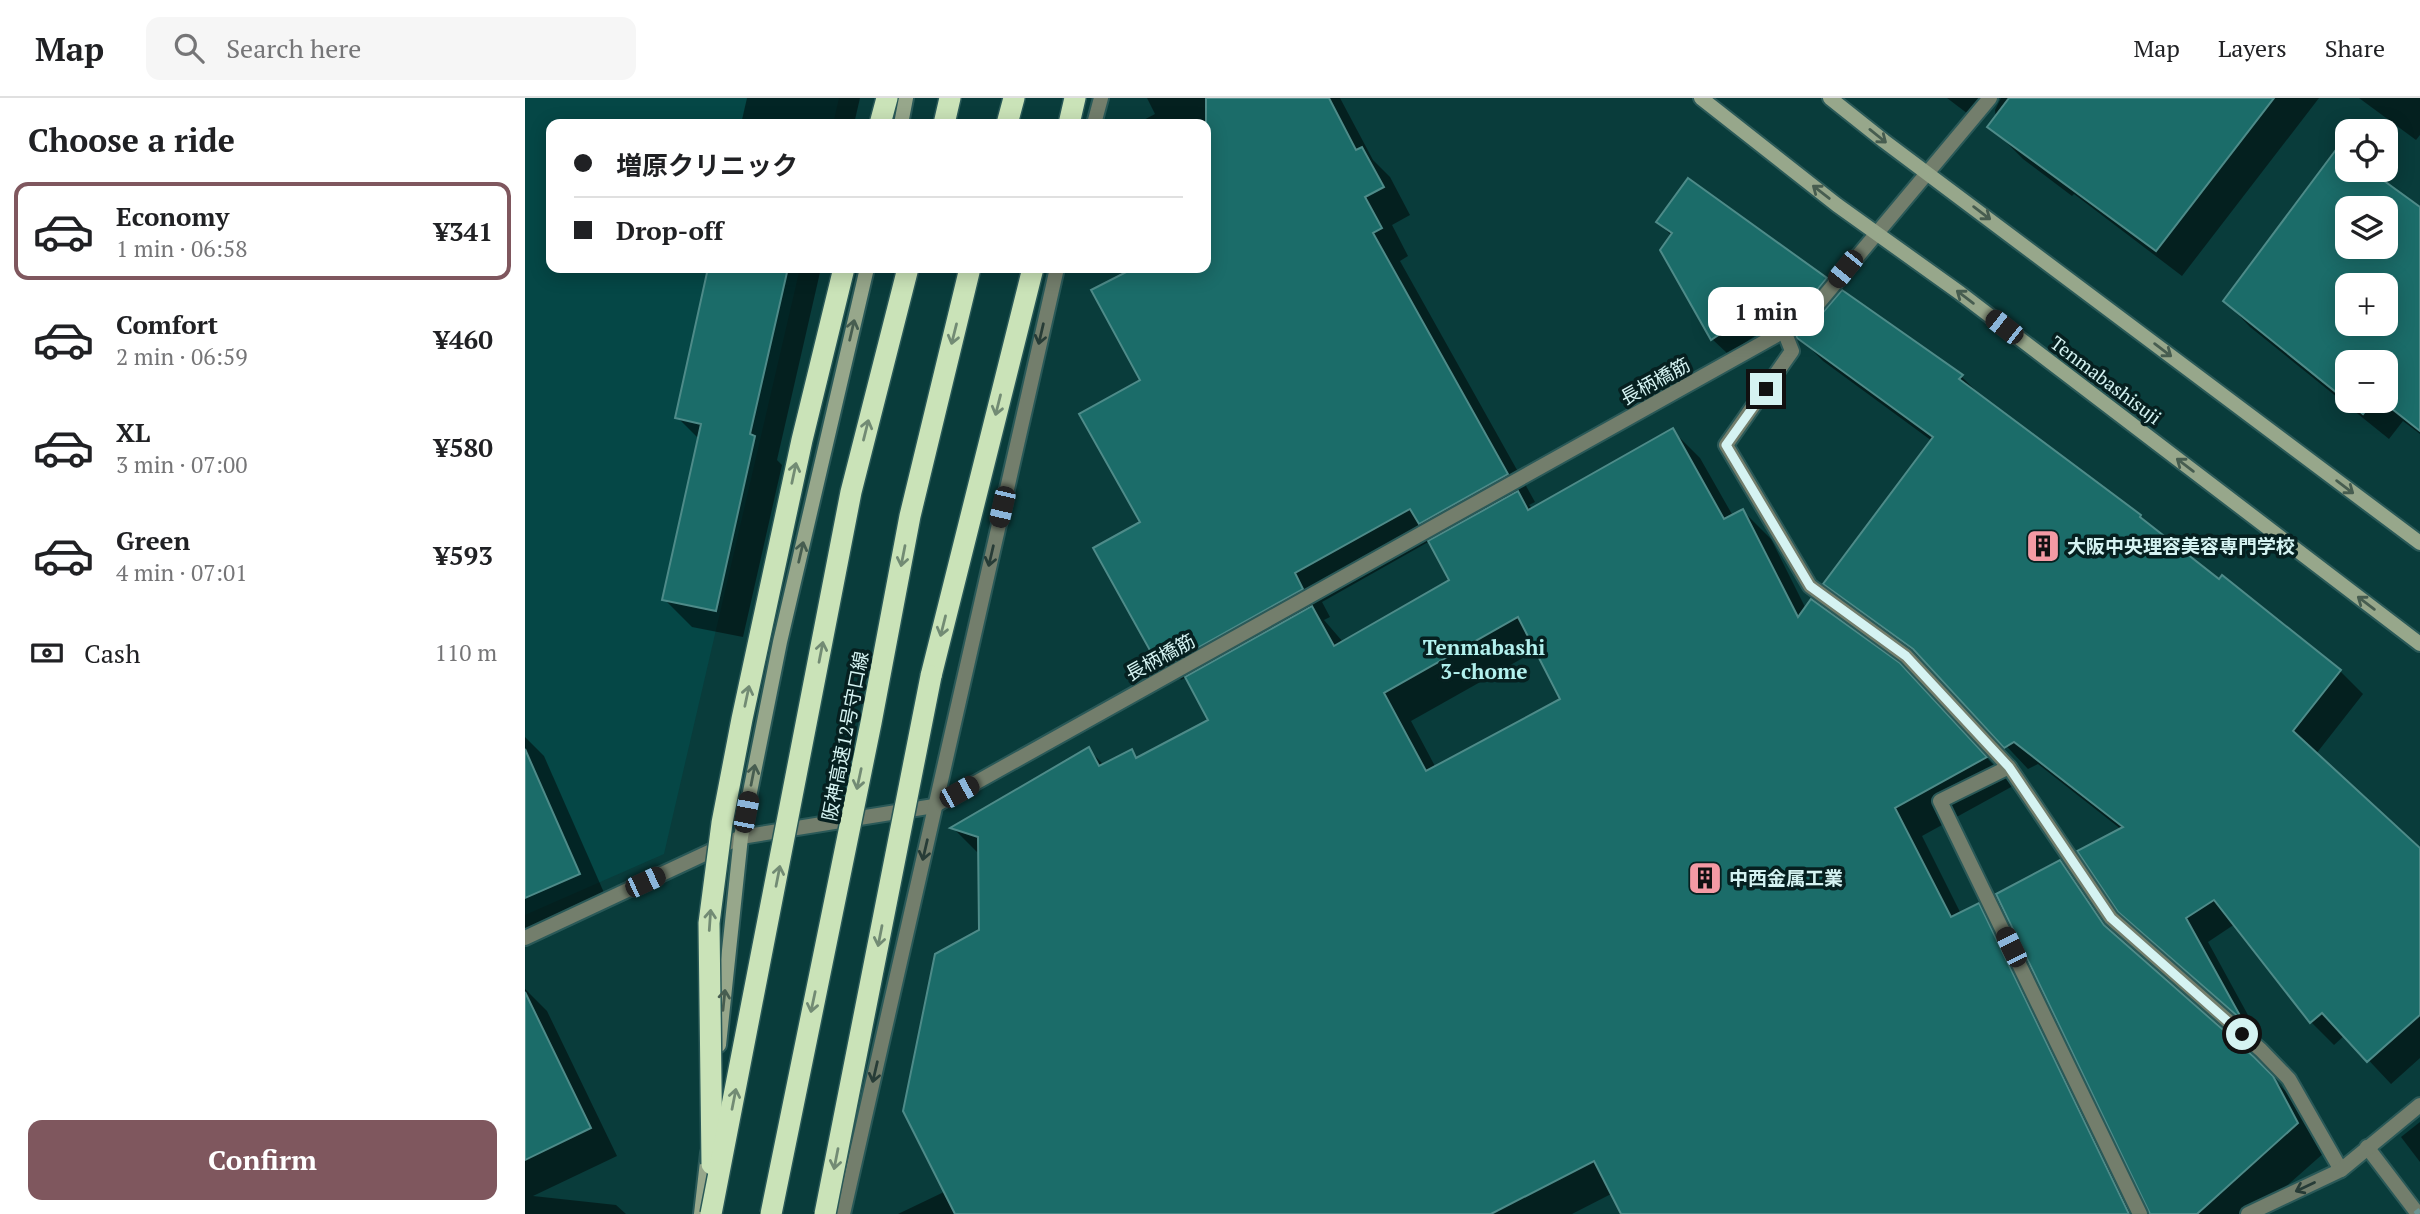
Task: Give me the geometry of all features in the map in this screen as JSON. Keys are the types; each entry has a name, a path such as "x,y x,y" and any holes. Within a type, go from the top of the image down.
{"highway":[{"path":"881,119 887,98"},
{"path":"945,119 950,98"},
{"path":"1008,119 1014,98"},
{"path":"1070,119 1075,98"},
{"path":"708,1212 709,923 722,823 741,719 801,440 843,273"},
{"name":"阪神高速12号守口線","path":"708,1212 851,492 907,273"},
{"name":"阪神高速12号守口線","path":"771,1214 871,723 910,516 969,273"},
{"path":"825,1214 931,676 1032,273"}],"street":[{"path":"902,119 907,98"},
{"path":"1095,119 1101,98"},
{"name":"Tenmabashisuji","path":"1701,98 1876,233 1961,293 2420,645"},
{"path":"1830,98 2420,543"},
{"name":"長柄橋筋","path":"525,938 741,836 935,806 1784,331 1806,318 1990,98"},
{"path":"708,1212 741,836 780,642 866,273"},
{"path":"843,1214 1056,273"},
{"path":"1784,331 1792,351 1726,445 1810,586 1906,656 2009,767 2111,918 2261,1050 2289,1079 2341,1170"},
{"path":"2009,767 1940,801 2140,1214"},
{"path":"2248,1214 2341,1170 2420,1105"},
{"path":"2367,1147 2418,1214"}],"shaded area":[{"path":"525,98 839,98 834,119 546,119 546,273 799,273 664,854 525,915"}],"building":[{"path":"1206,98 1329,98 1356,150 1362,147 1384,187 1365,197 1382,228 1373,233 1508,474 1419,524 1410,509 1295,573 1303,589 1176,660 1168,645 1152,654 1093,548 1140,522 1079,414 1140,380 1091,290 1124,273 1211,273 1211,119 1206,119"},
{"path":"2009,98 2274,98 2156,251 1987,127"},
{"path":"2335,151 2335,182 2386,182 2420,207 2420,431 2397,413 2398,350 2335,350 2335,391 2223,301"},
{"path":"1688,178 1827,278 1800,311 1777,324 1757,309 1711,340 1660,250 1672,233 1656,222"},
{"path":"707,273 787,273 750,434 755,436 716,611 662,600 701,424 675,418"},
{"path":"1842,290 1963,375 1959,379 2141,515 2140,517 2219,579 2222,575 2341,670 2293,731 2420,848 2420,1015 2367,1062 2322,1013 2310,1023 2214,900 2186,918 2243,1021 2118,912 2077,851 2123,827 2014,742 2004,748 1913,649 1823,584 1933,437 1797,338 1796,335 1813,324"},
{"path":"1673,428 1724,519 1743,509 1798,617 1811,599 1900,663 1987,757 1895,808 1951,917 1979,903 2129,1214 1621,1214 1594,1161 1491,1214 955,1214 903,1111 935,954 979,930 978,837 950,828 1089,747 1099,766 1132,749 1136,758 1208,720 1185,677 1312,606 1334,646 1449,580 1428,541 1518,491 1528,510","holes":["1518,617 1560,699 1426,771 1384,693"]},
{"path":"525,749 580,874 525,898"},
{"path":"2060,860 2104,925 2273,1076 2298,1123 2197,1214 2150,1214 1996,894"},
{"path":"525,992 591,1128 525,1160"}],"railway":[{"path":"2415,1214 2420,1210"}],"place":[{"name":"大阪中央理容美容専門学校","path":"2043,546"},
{"name":"中西金属工業","path":"1705,878"}],"district":[{"name":"Tenmabashi 3-chome","path":"1484,660"}],"route":[{"path":"1766,389 1726,445 1810,586 1906,656 2009,767 2111,918 2242,1034"}]}
